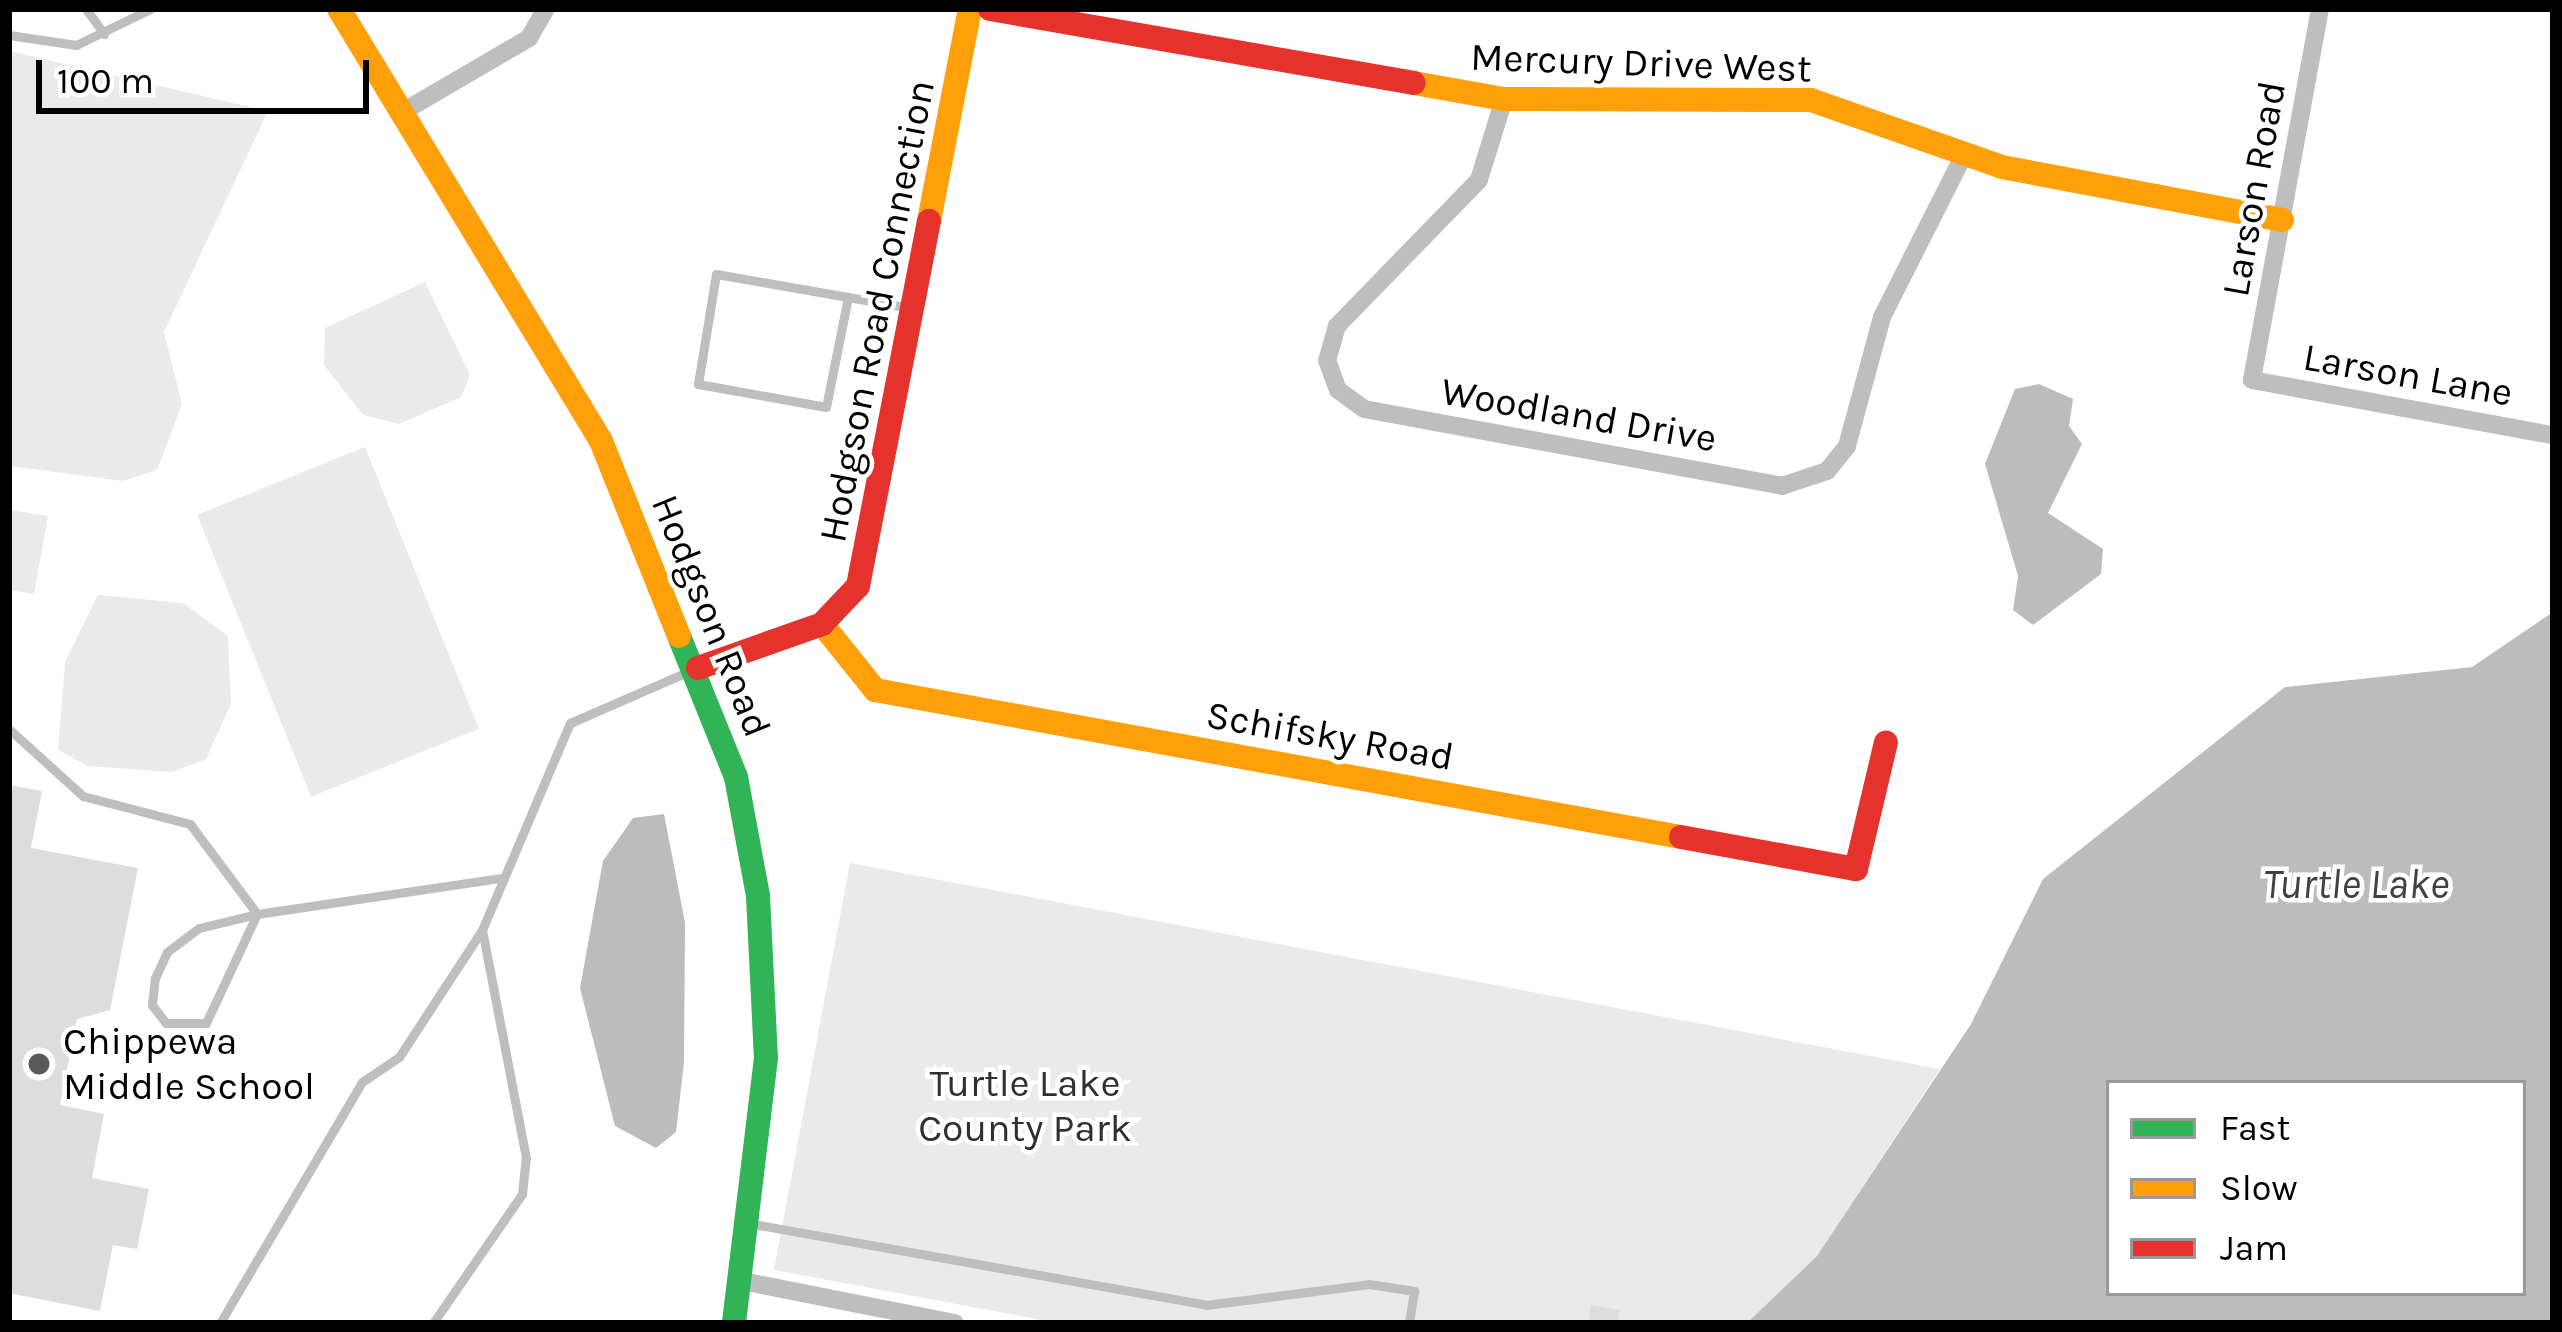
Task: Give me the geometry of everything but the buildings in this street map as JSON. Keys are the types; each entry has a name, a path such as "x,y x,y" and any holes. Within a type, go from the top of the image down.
{"street":[{"name":"Hodgson Road","path":"339,9 601,441 698,668 736,777 758,896 766,1058 753,1224 734,1323"},
{"path":"399,114 530,38 546,9"},
{"name":"Hodgson Road Connection","path":"822,624 858,586 876,534 970,9"},
{"name":"Mercury Drive West","path":"990,9 1504,99 1779,96 1964,155 2282,220"},
{"name":"Larson Road","path":"2252,380 2320,9"},
{"name":"Woodland Drive","path":"1504,99 1479,180 1331,337 1330,376 1364,409 1782,486 1827,471 1847,446 1882,317 1964,155"},
{"name":"Larson Lane","path":"2252,380 2553,435"},
{"path":"698,668 822,624"},
{"name":"Schifsky Road","path":"822,624 875,689 1856,868 1886,742"},
{"path":"742,1281 955,1323"}],"lane":[{"path":"86,9 104,34"},
{"path":"9,34 76,45 150,9"},
{"path":"848,296 826,407 698,384 716,274 848,296 916,309"},
{"path":"220,1323 362,1082 399,1057 482,930 570,723 698,668"},
{"path":"9,729 83,796 190,824 257,914"},
{"path":"257,914 206,1023 166,1023 152,1005 167,952 199,928 257,914 502,878"},
{"path":"433,1323 522,1194 526,1158 482,930"},
{"path":"753,1224 1206,1305 1369,1284 1414,1291 1408,1323"}],"green space":[{"path":"9,51 268,111 164,332 182,404 157,470 123,481 9,466"},
{"path":"425,282 470,375 461,397 399,424 363,415 324,365 325,328"},
{"path":"365,447 479,729 311,797 197,515"},
{"path":"12,510 48,516 34,594 9,590"},
{"path":"98,595 183,603 228,636 231,704 206,759 172,772 88,766 58,750 65,662"},
{"name":"Turtle Lake County Park","path":"850,863 1940,1069 1817,1256 1747,1323 1058,1323 774,1270"}],"water":[{"path":"2039,384 2073,399 2069,426 2082,444 2048,513 2103,549 2101,574 2033,625 2013,610 2018,576 1985,464 2015,389"},
{"name":"Turtle Lake","path":"2553,612 2553,1323 1747,1323 1817,1256 1971,1024 2043,879 2285,687 2472,667"},
{"path":"664,814 685,923 684,1062 676,1132 656,1148 615,1126 580,988 603,861 633,818"}],"traffic: fast":[{"path":"679,636 736,777 758,896 766,1058 734,1323"}],"traffic: slow":[{"path":"339,9 601,441 679,636"},
{"path":"929,221 970,9"},
{"path":"1414,83 1504,99 1811,100 2002,167 2282,220"},
{"path":"822,624 875,690 1681,837"}],"traffic: jam":[{"path":"990,9 1414,83"},
{"path":"698,668 822,624 858,586 929,221"},
{"path":"1681,837 1856,869 1886,742"}],"place":[{"name":"Chippewa Middle School","path":"39,1064"}]}
